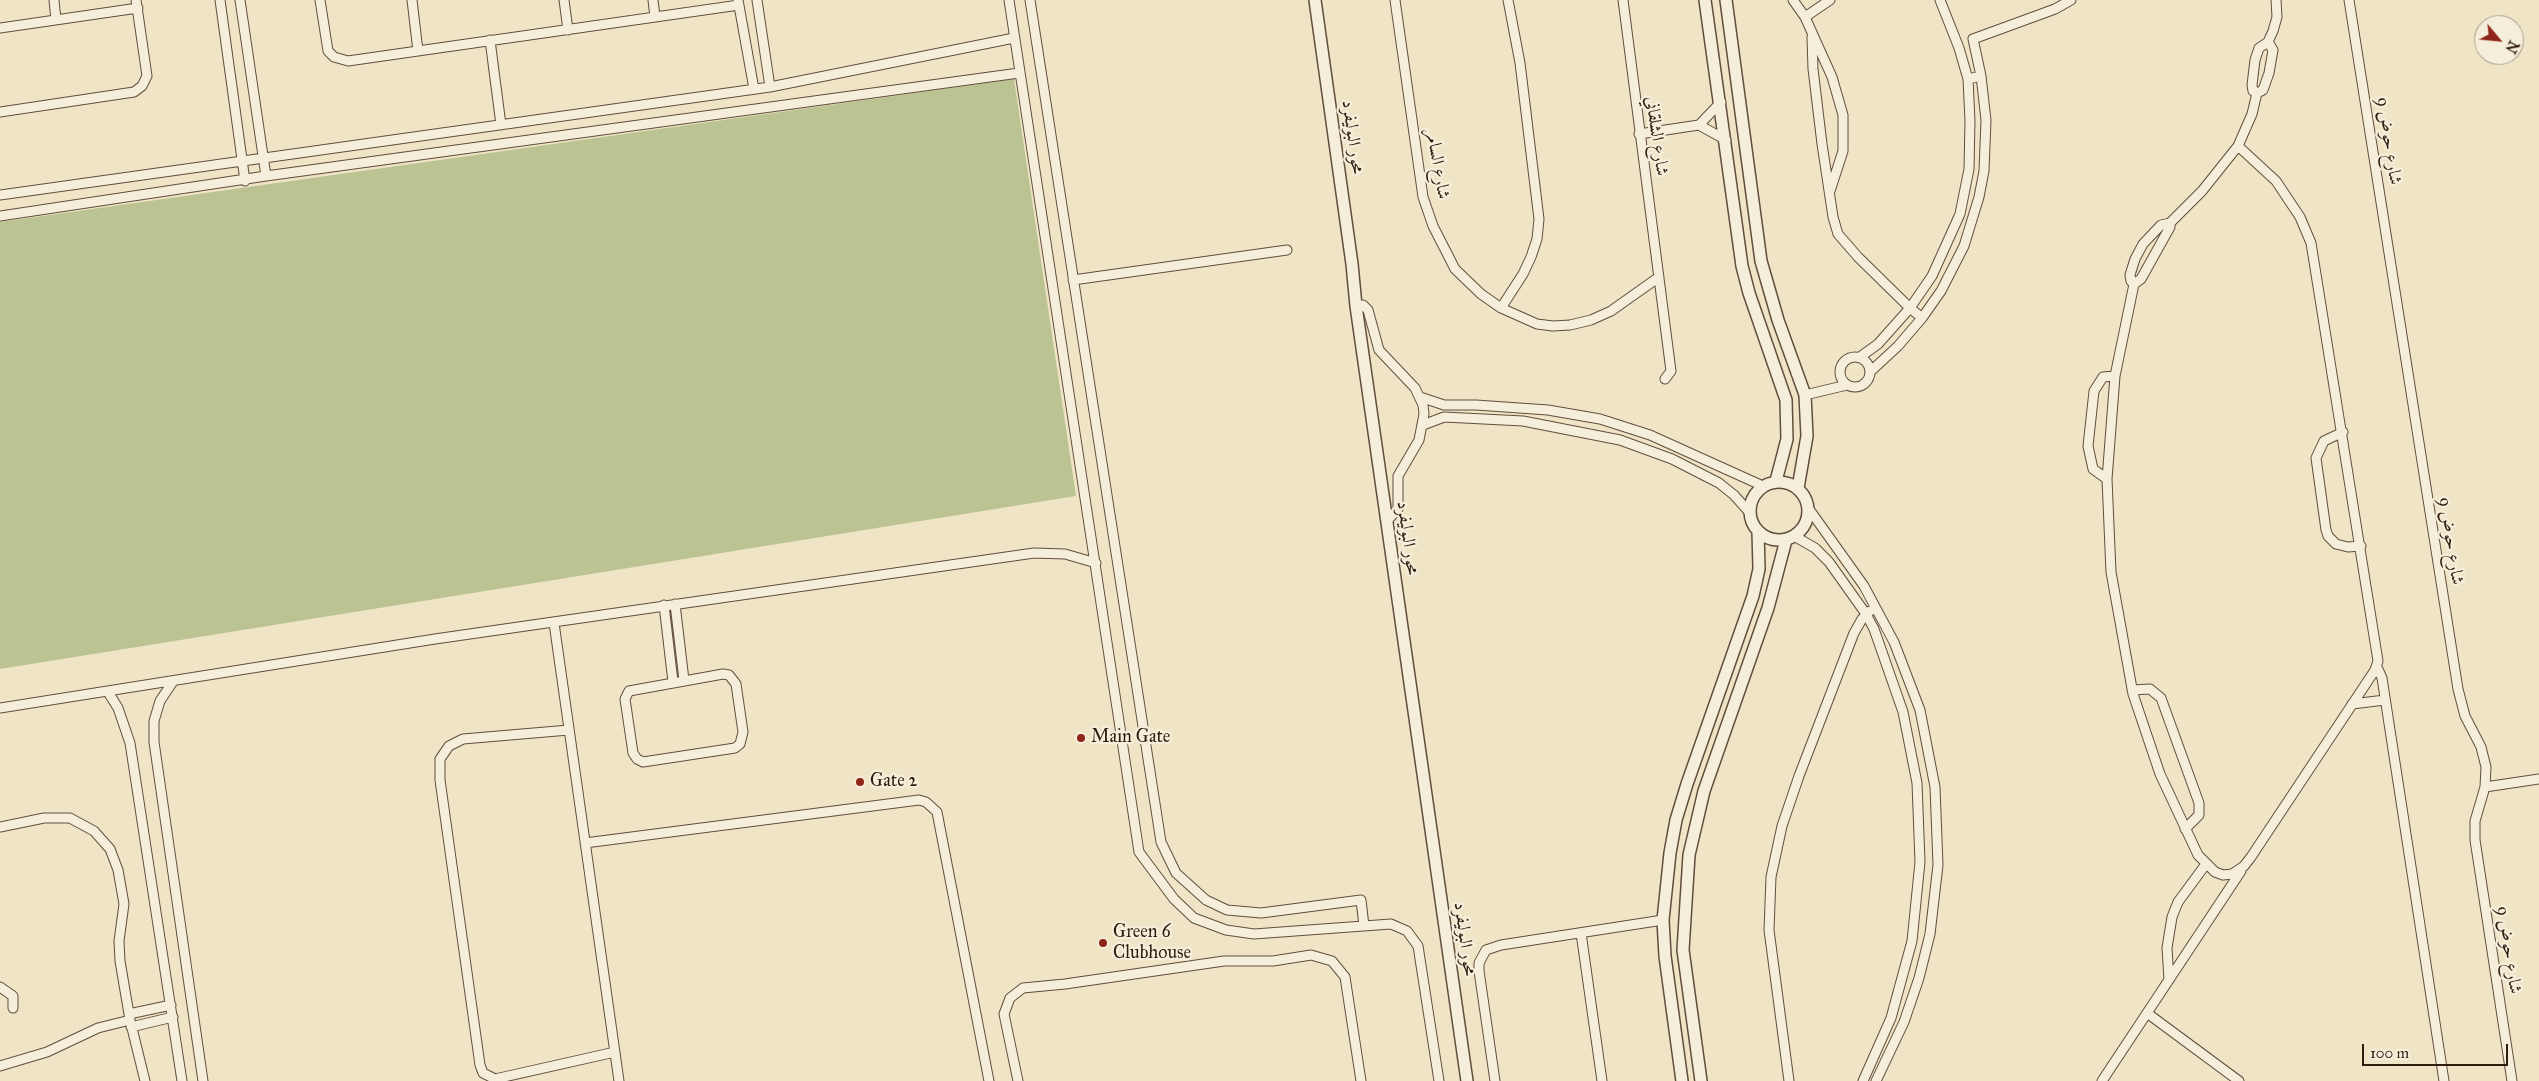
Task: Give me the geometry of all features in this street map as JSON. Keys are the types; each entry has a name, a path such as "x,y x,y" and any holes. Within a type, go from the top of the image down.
{"street":[{"path":"54,0 56,20"},
{"path":"220,0 245,180"},
{"path":"240,0 266,176"},
{"path":"320,0 325,43 334,57 348,61 568,30 739,3 754,89"},
{"path":"412,0 418,51"},
{"path":"564,0 568,30"},
{"path":"653,0 655,17"},
{"path":"757,0 770,87"},
{"path":"1008,0 1139,852 1174,899 1194,918 1226,930 1254,934 1364,926 1397,926 1416,940 1439,1081"},
{"path":"1030,0 1161,842 1176,873 1206,900 1227,910 1261,913 1362,900 1364,926"},
{"name":"محور البوليفرد","path":"1315,0 1351,256 1356,306 1467,1081"},
{"name":"شارع السامر","path":"1395,0 1423,197 1433,226 1455,268 1480,294 1501,308"},
{"path":"1508,0 1521,73 1539,219 1531,257 1524,274 1501,308 1537,324 1570,325 1591,320 1610,311 1659,277"},
{"name":"شارع الشلقاني","path":"1622,0 1671,370 1665,378"},
{"path":"1706,0 1742,266 1786,400 1787,439 1776,482"},
{"path":"1726,0 1761,261 1778,320 1804,394 1807,436 1798,488"},
{"path":"1793,0 1805,17 1832,77 1843,115 1843,151 1830,191"},
{"path":"1805,17 1830,0"},
{"path":"1860,357 1885,338 1910,308 1932,276 1960,214 1969,169 1970,120 1968,79 1959,48 1940,0"},
{"path":"1870,372 1898,346 1922,318 1941,291 1957,261 1972,222 1979,197 1986,146 1986,120 1981,76 1973,40 2071,0"},
{"path":"2244,866 2232,874 2223,875 2206,864 2194,848 2160,774 2132,690 2111,572 2107,479 2115,376 2134,284 2141,279 2170,227 2170,223 2202,191 2238,146 2252,114 2257,93 2252,85 2255,60 2261,45 2268,42 2276,25 2276,0"},
{"name":"شارع حوض 9","path":"2349,0 2458,689 2465,716 2484,757 2485,787 2475,821 2475,840 2512,1081"},
{"path":"0,28 56,20 137,4 147,76 142,86 134,92 0,112"},
{"path":"1812,36 1814,86 1833,217 1838,234 1858,257 1922,318"},
{"path":"0,195 770,87 1014,38"},
{"path":"490,40 502,125"},
{"path":"2257,93 2263,90 2272,61 2273,50 2268,42"},
{"path":"0,216 266,176 1019,73"},
{"path":"1968,79 1981,76"},
{"path":"1699,125 1721,102"},
{"path":"1639,134 1699,125 1726,140"},
{"path":"2102,1081 2377,667 2378,658 2316,264 2306,229 2276,181 2238,146"},
{"path":"2134,284 2131,281 2130,275 2138,251 2154,231 2166,222 2170,223"},
{"path":"1073,280 1287,250"},
{"path":"1356,306 1364,305 1368,310 1379,350 1408,379 1420,397 1424,414 1420,440 1398,476 1398,509 1387,521"},
{"path":"1804,394 1847,385 1861,386 1869,378 1868,362 1860,357 1851,357 1844,362 1840,369 1841,378 1847,385"},
{"path":"2107,479 2093,469 2088,446 2094,391 2103,377 2115,376"},
{"path":"1420,397 1444,405 1476,404 1548,410 1600,419 1650,434 1763,486"},
{"path":"1423,425 1444,417 1523,421 1620,440 1672,459 1712,479 1734,495 1750,513"},
{"path":"2343,432 2324,441 2318,452 2316,463 2320,492 2328,536 2342,546 2361,546"},
{"path":"1862,1081 1891,1018 1906,967 1916,915 1921,854 1918,783 1909,735 1882,647 1866,614 1822,553 1790,538 1771,539 1758,531 1752,523 1750,513 1753,498 1763,486 1776,482 1784,482 1798,488 1806,497 1809,509 1876,606 1903,662 1922,718 1935,787 1938,839 1934,911 1923,964 1904,1022 1876,1081"},
{"path":"1701,1081 1683,950 1689,855 1706,784 1768,608 1790,538 1804,528 1809,509"},
{"path":"1682,1081 1665,956 1663,920 1670,853 1676,820 1753,596 1759,569 1758,531"},
{"path":"0,708 172,683 435,639 1034,553 1066,554 1096,563"},
{"path":"675,604 684,680"},
{"path":"664,606 672,682"},
{"path":"1789,1081 1769,930 1771,877 1782,826 1799,776 1854,633 1866,614 1876,606"},
{"path":"554,623 619,1081"},
{"path":"2377,667 2382,678 2444,1081"},
{"path":"723,674 734,678 743,732 740,744 735,748 640,762 633,753 626,694 633,688 672,682 723,674"},
{"path":"172,683 160,701 154,721 154,742 204,1081"},
{"path":"2132,690 2150,689 2161,698 2199,803 2199,815 2185,829"},
{"path":"108,692 126,725 130,743 182,1081"},
{"path":"2352,704 2385,700"},
{"path":"569,730 463,739 449,746 440,759 440,780 480,1065 487,1076 496,1079 615,1052"},
{"path":"2485,787 2539,778"},
{"path":"585,843 918,800 926,802 937,812 989,1081"},
{"path":"0,827 44,818 70,818 88,826 105,843 116,863 124,904 119,951 130,1020 145,1081"},
{"path":"2169,980 2166,948 2172,917 2178,902 2206,864"},
{"path":"1495,1081 1480,971 1482,956 1486,950 1501,944 1663,920"},
{"path":"1581,933 1602,1081"},
{"path":"1018,1081 1004,1014 1010,998 1023,988 1065,984 1224,961 1273,961 1311,955 1332,961 1345,977 1360,1080"},
{"path":"0,987 12,996 13,1008"},
{"path":"0,1066 47,1052 104,1026 130,1020 171,1005"},
{"path":"2147,1013 2239,1081"},
{"path":"130,1020 173,1017"}],"green space":[{"path":"1014,79 1076,496 0,669 0,222"}],"place":[{"name":"Main Gate","path":"1081,738"},
{"name":"Gate 2","path":"860,782"},
{"name":"Green 6 Clubhouse","path":"1103,943"}]}
